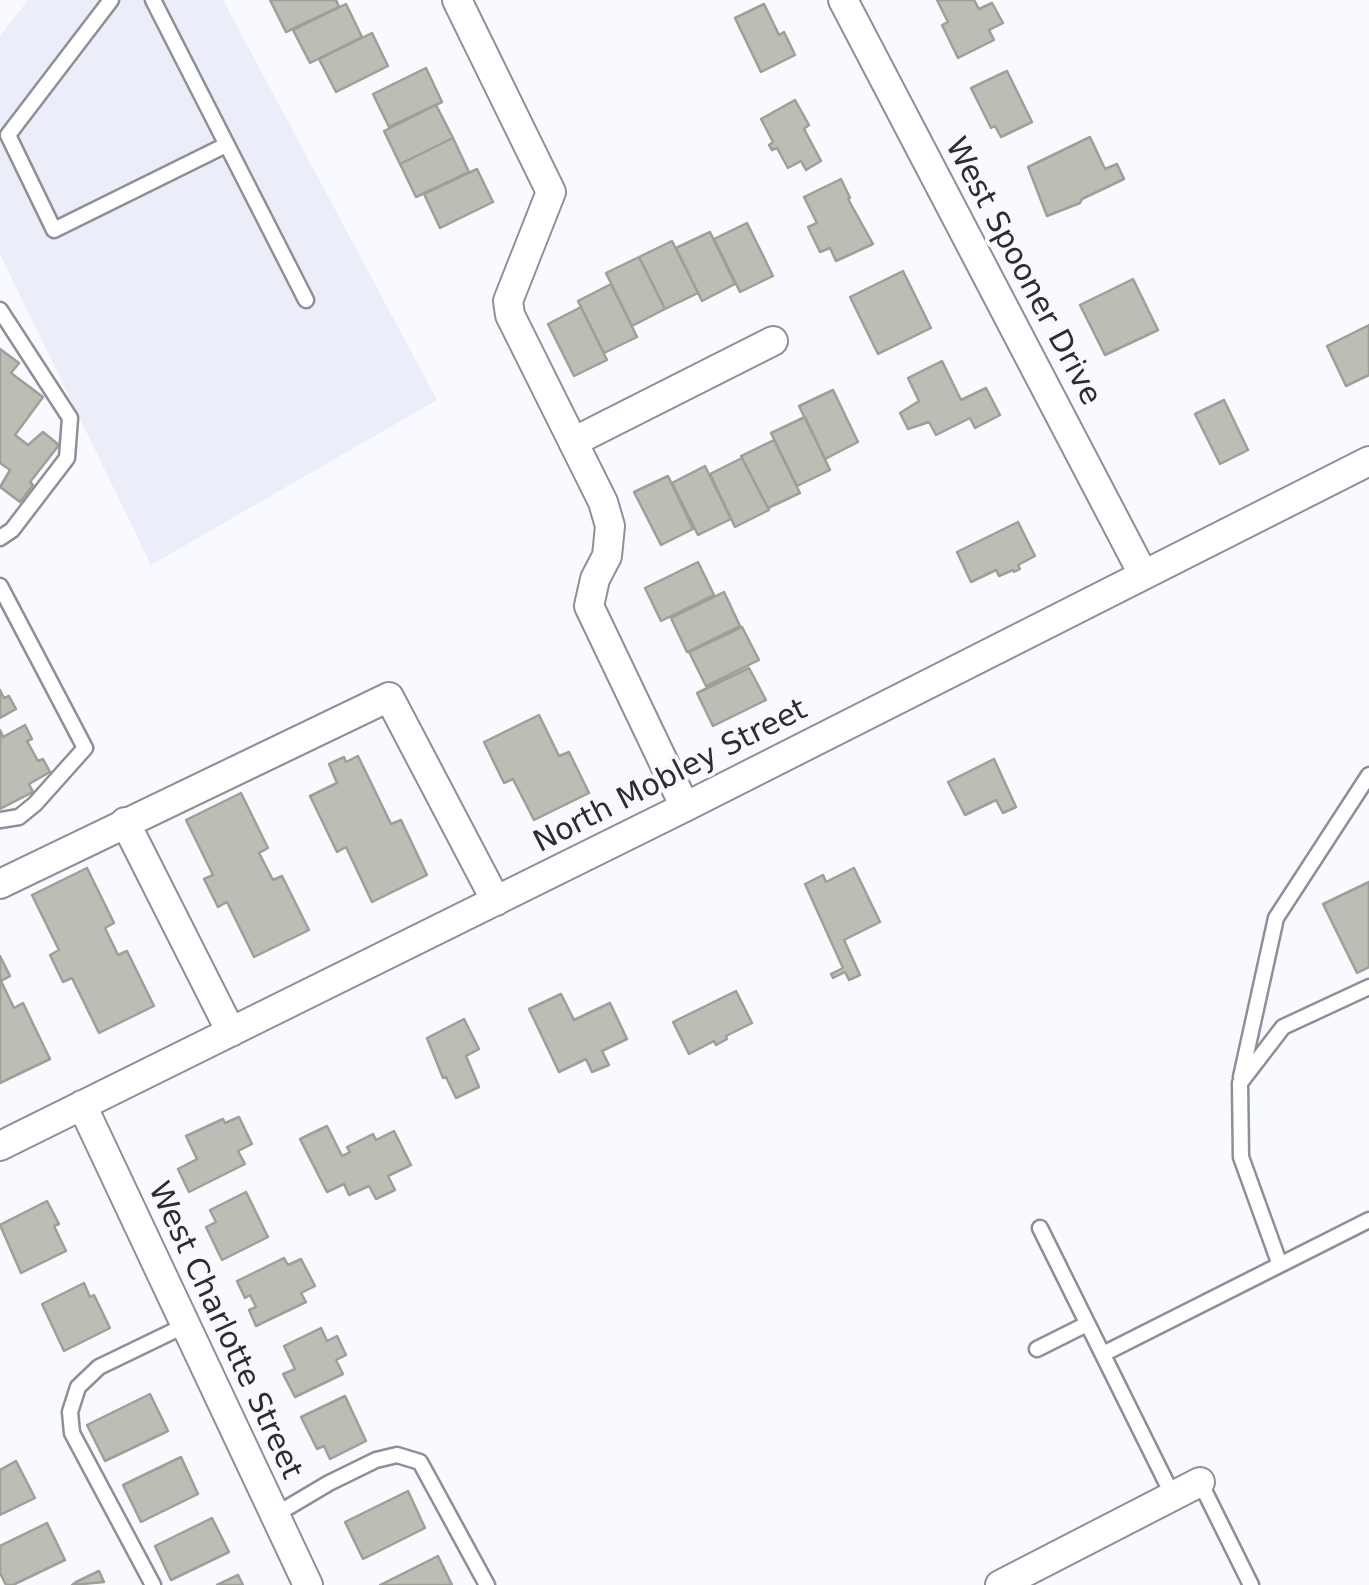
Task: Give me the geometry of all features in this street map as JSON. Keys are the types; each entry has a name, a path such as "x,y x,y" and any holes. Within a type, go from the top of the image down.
{"street":[{"path":"457,0 551,192 508,301 514,328 604,502 610,526 608,556 595,579 590,606 685,807"},
{"name":"West Spooner Drive","path":"844,0 1143,574"},
{"path":"573,442 773,341"},
{"name":"North Mobley Street","path":"0,1146 685,807 1143,574 1367,468"},
{"path":"0,884 388,697 496,900"},
{"path":"125,822 230,1032"},
{"name":"West Charlotte Street","path":"82,1105 308,1585"},
{"path":"1000,1585 1200,1482"}],"lane":[{"path":"111,0 8,135 54,230 226,144"},
{"path":"154,0 306,300"},
{"path":"0,310 70,418 67,458 12,530 0,538"},
{"path":"0,586 86,748 35,804 19,817 0,820"},
{"path":"1280,1265 1241,1157 1240,1083 1276,918 1369,775"},
{"path":"1240,1083 1283,1027 1369,987"},
{"path":"1103,1354 1369,1220"},
{"path":"1040,1228 1173,1496"},
{"path":"1037,1349 1088,1324"},
{"path":"153,1585 72,1433 70,1412 78,1388 99,1367 186,1325"},
{"path":"275,1515 329,1483 398,1454 420,1462 487,1585"},
{"path":"1200,1482 1252,1585"}],"shaded area":[{"path":"28,0 223,0 437,400 151,565 0,254 0,36"}],"building":[{"path":"270,0 336,0 339,7 286,32"},
{"path":"937,0 974,0 979,9 992,3 1003,23 989,30 994,40 958,58 942,25 948,22"},
{"path":"346,4 362,37 310,63 293,30"},
{"path":"764,4 779,35 784,32 795,55 761,72 735,18"},
{"path":"372,33 388,66 336,92 319,59"},
{"path":"426,68 442,102 389,127 373,94"},
{"path":"1007,71 1032,122 1001,137 995,126 991,128 971,88"},
{"path":"795,100 809,125 804,129 821,161 806,170 801,161 788,168 777,148 772,150 769,145 773,142 761,119"},
{"path":"436,105 453,138 400,164 384,131"},
{"path":"1090,137 1105,169 1117,164 1124,179 1047,216 1028,167"},
{"path":"453,138 469,172 416,197 400,164"},
{"path":"477,169 493,202 440,228 424,194"},
{"path":"841,179 873,244 836,261 830,248 820,252 808,227 817,223 804,197"},
{"path":"747,223 773,276 740,292 714,239"},
{"path":"710,232 735,284 702,301 676,248"},
{"path":"672,241 698,293 665,309 639,257"},
{"path":"639,257 665,309 632,326 606,273"},
{"path":"903,271 931,328 878,354 850,297"},
{"path":"1133,279 1158,330 1105,355 1080,305"},
{"path":"611,284 637,337 604,353 578,301"},
{"path":"581,307 607,360 574,376 548,324"},
{"path":"1369,325 1369,375 1346,386 1327,346"},
{"path":"0,349 19,363 11,373 43,397 15,435 28,445 43,432 59,445 30,482 33,485 20,502 0,487 10,470 0,463"},
{"path":"942,361 961,400 986,388 1000,415 975,428 970,418 936,435 929,422 908,429 900,413 919,401 908,378"},
{"path":"833,390 858,442 825,459 799,406"},
{"path":"1224,400 1248,450 1220,464 1195,414"},
{"path":"805,417 830,470 797,486 771,433"},
{"path":"774,440 800,493 768,508 741,456"},
{"path":"742,458 769,510 735,527 710,474"},
{"path":"705,466 731,519 698,535 672,483"},
{"path":"668,476 693,529 661,545 634,492"},
{"path":"1018,522 1035,556 1018,565 1020,569 1014,572 999,576 996,570 971,582 957,552"},
{"path":"698,562 714,595 661,621 645,588"},
{"path":"724,592 740,626 687,652 671,618"},
{"path":"742,627 759,660 706,686 689,652"},
{"path":"749,668 766,700 713,726 697,693"},
{"path":"0,690 4,698 9,696 16,709 0,718"},
{"path":"539,715 559,756 569,752 589,793 534,820 513,779 504,783 484,742"},
{"path":"25,725 32,739 27,741 38,761 43,759 50,772 29,784 33,792 0,809 0,730 3,737"},
{"path":"358,756 391,824 401,820 427,875 372,902 346,847 337,852 310,796 337,783 329,764"},
{"path":"994,759 1016,807 1003,813 996,800 965,815 948,782"},
{"path":"241,793 268,848 259,853 273,880 282,876 309,930 254,957 227,902 218,907 204,879 213,875 186,820"},
{"path":"87,868 114,923 105,928 118,955 127,951 154,1006 99,1033 72,978 63,982 50,955 59,950 32,895"},
{"path":"854,868 880,922 844,940 860,975 849,980 845,972 833,978 831,974 843,968 805,884 823,875 826,882"},
{"path":"1369,882 1369,967 1357,973 1323,904"},
{"path":"0,956 10,976 1,981 14,1008 23,1003 50,1059 0,1083"},
{"path":"736,991 752,1023 716,1045 714,1041 689,1054 673,1022"},
{"path":"561,994 574,1020 610,1003 627,1039 602,1051 609,1065 592,1072 586,1059 559,1072 529,1009"},
{"path":"464,1019 479,1049 466,1056 479,1087 456,1098 446,1077 443,1078 427,1038"},
{"path":"239,1117 252,1144 238,1151 245,1164 189,1192 178,1169 197,1159 186,1136 223,1119 225,1123"},
{"path":"327,1126 342,1156 350,1152 347,1147 373,1134 376,1140 394,1131 411,1165 388,1176 395,1190 376,1199 369,1186 349,1195 344,1184 327,1192 300,1139"},
{"path":"246,1192 268,1237 222,1260 206,1227 216,1222 210,1210"},
{"path":"47,1201 59,1224 54,1226 66,1251 21,1273 0,1225"},
{"path":"284,1258 288,1265 301,1259 315,1286 301,1293 306,1302 256,1326 249,1310 256,1307 250,1295 245,1298 237,1281"},
{"path":"84,1283 110,1328 64,1351 42,1304"},
{"path":"321,1328 327,1341 337,1336 346,1355 336,1360 343,1374 295,1397 283,1374 295,1369 284,1346"},
{"path":"150,1394 168,1431 105,1461 87,1425"},
{"path":"345,1396 366,1441 330,1459 324,1446 317,1449 301,1417"},
{"path":"181,1457 198,1494 141,1522 123,1485"},
{"path":"16,1461 35,1498 0,1515 0,1470"},
{"path":"408,1491 425,1528 363,1559 345,1522"},
{"path":"212,1518 229,1552 171,1580 155,1546"},
{"path":"47,1523 65,1560 6,1585 0,1573 0,1546"},
{"path":"438,1556 452,1585 380,1585"},
{"path":"99,1571 104,1582 72,1585 76,1582"},
{"path":"238,1575 243,1585 217,1585"}]}
